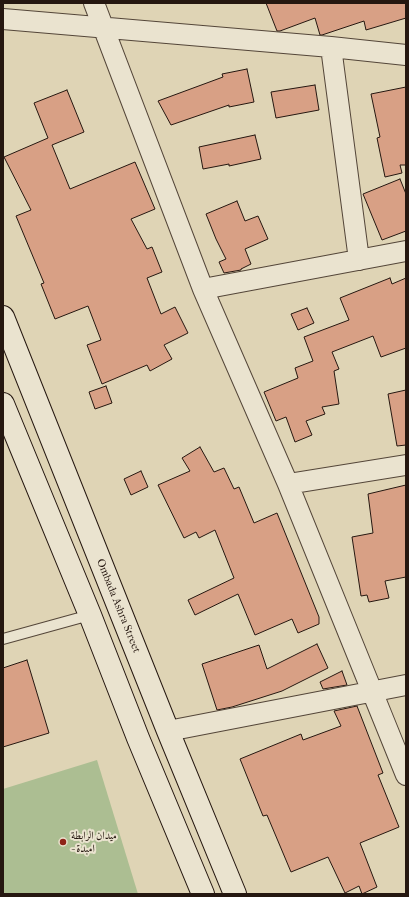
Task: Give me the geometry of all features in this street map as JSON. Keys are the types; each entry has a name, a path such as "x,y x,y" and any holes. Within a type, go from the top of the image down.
{"main road":[{"name":"Ombada Ashra Street","path":"3,317 234,894"},
{"path":"3,404 90,616 138,738 203,894"}],"street":[{"path":"94,3 203,289 288,484 406,775"},
{"path":"3,19 331,46 406,55"},
{"path":"331,46 359,260"},
{"path":"203,289 406,251"},
{"path":"288,484 406,464"},
{"path":"168,731 406,685"}],"lane":[{"path":"3,638 90,616"}],"green space":[{"name":"ميدان الرابطة - امبدة","path":"97,760 138,894 3,894 3,789"}],"building":[{"path":"266,3 406,3 406,18 366,30 364,21 320,35 315,18 277,31"},
{"path":"247,69 254,102 229,107 229,105 171,125 158,101 223,77 222,74"},
{"path":"315,85 319,110 276,118 271,92"},
{"path":"406,87 406,165 400,165 402,173 385,177 377,138 380,137 371,94"},
{"path":"67,90 84,132 52,145 70,189 135,162 155,209 131,219 147,249 152,247 162,272 147,278 161,314 175,307 188,333 164,345 172,359 150,371 147,365 102,384 87,345 101,340 88,306 55,319 41,284 44,283 16,216 31,210 4,157 48,138 34,103"},
{"path":"255,135 261,159 229,166 229,164 203,169 199,147"},
{"path":"400,179 406,194 406,231 382,240 363,194"},
{"path":"237,201 245,221 258,216 268,239 245,249 251,264 241,270 224,273 219,262 226,259 206,214"},
{"path":"390,278 392,284 406,278 406,348 381,357 373,336 332,352 339,369 334,371 339,404 322,407 325,414 306,421 312,435 295,442 286,417 276,421 264,392 298,378 295,368 313,361 304,337 349,320 340,298"},
{"path":"307,308 314,323 298,330 291,314"},
{"path":"106,386 112,403 95,409 89,392"},
{"path":"406,390 406,445 397,446 388,394"},
{"path":"200,447 214,472 224,468 234,489 239,487 254,523 277,513 319,617 319,624 298,633 292,619 255,635 238,594 195,615 188,600 234,578 215,530 199,538 196,532 184,538 158,485 190,471 182,458"},
{"path":"141,471 148,487 131,495 124,479"},
{"path":"406,485 406,577 385,581 389,598 369,602 367,595 361,596 352,537 373,533 368,494"},
{"path":"317,644 328,668 282,691 232,707 217,710 202,664 259,645 267,669"},
{"path":"27,660 49,733 3,747 3,668"},
{"path":"342,671 347,685 323,689 320,682"},
{"path":"357,706 383,773 378,775 399,827 360,843 377,887 362,894 359,886 345,893 328,857 291,872 267,815 263,816 240,759 301,734 303,740 341,726 334,711"}],"place":[{"name":"ميدان الرابطة - امبدة","path":"63,842"}]}
